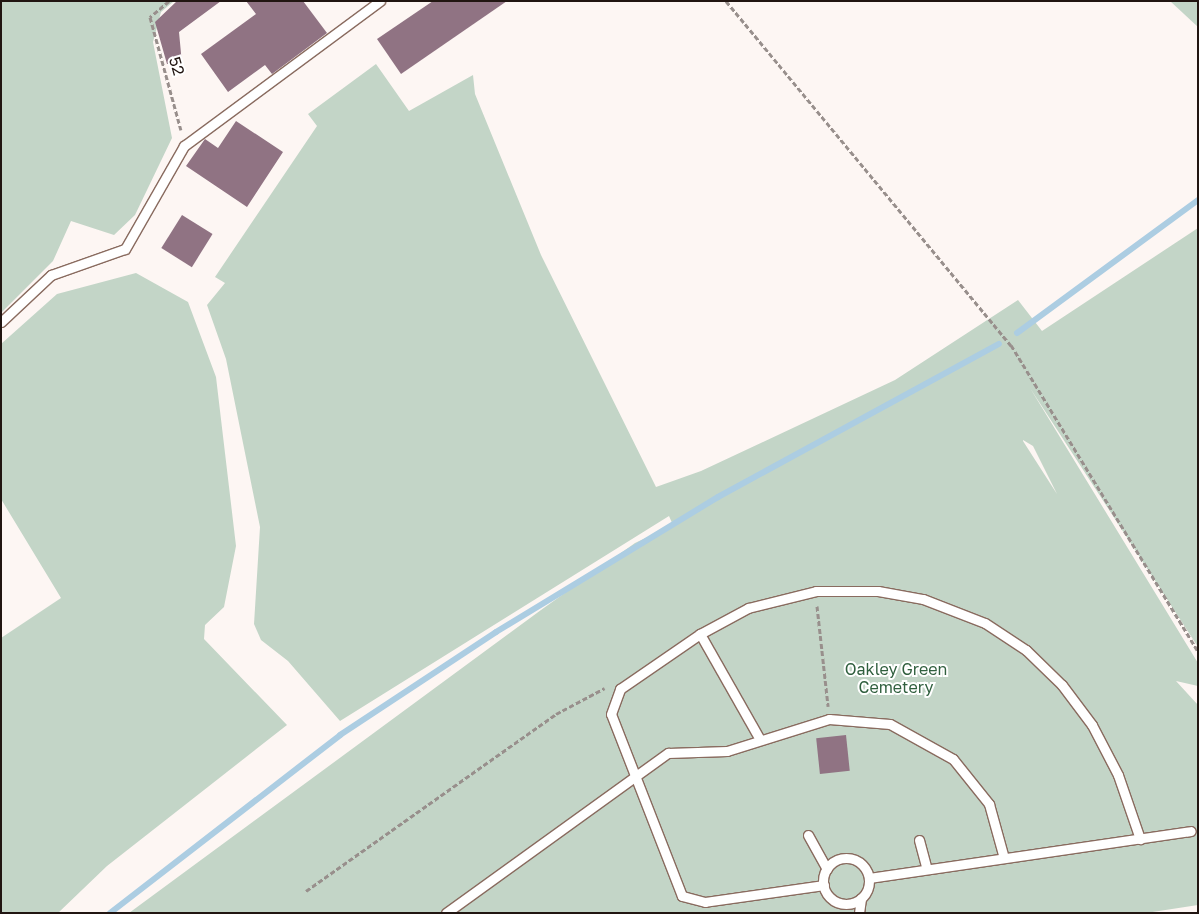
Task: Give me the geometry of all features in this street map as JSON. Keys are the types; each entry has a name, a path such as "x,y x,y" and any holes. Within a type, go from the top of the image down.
{"lane":[{"path":"1,322 51,276 126,249 184,146 380,1"},
{"path":"824,885 705,902 687,899 678,891 612,721 612,701 620,688 700,634 748,608 816,591 878,591 923,599 985,623 1026,650 1062,685 1092,725 1118,775 1140,839"},
{"path":"700,634 759,738"},
{"path":"446,913 668,753 727,751 759,738 829,720 890,724 953,759 989,804 1004,858"},
{"path":"869,878 1191,831"},
{"path":"808,835 827,869"},
{"path":"919,840 927,869"},
{"path":"838,913 824,885 827,869 837,860 850,859 863,865 869,878 861,898 859,913"},
{"path":"832,899 847,904 861,898"}],"path":[{"name":"52","path":"169,1 150,17 184,146"},
{"path":"726,1 1011,345 1198,651"},
{"path":"816,591 829,720"},
{"path":"306,891 556,714 612,685"}],"green space":[{"path":"1,1 174,1 161,12 153,42 172,138 135,215 114,235 71,221 53,261 1,313"},
{"path":"1170,1 1198,1 1198,27"},
{"name":"Oakley Green Cemetery","path":"376,64 409,111 473,75 475,94 541,255 656,487 701,471 895,380 1018,300 1042,331 1198,228 1198,647 1030,388 1198,663 1198,686 1176,681 1198,705 1198,905 1146,913 129,913 541,610 635,543 673,525 669,516 340,721 288,661 261,640 254,624 260,527 226,359 207,305 225,283 215,277 317,126 308,114","holes":["1023,440 1033,446 1057,494"]},
{"path":"136,273 188,302 216,377 236,546 224,607 205,625 204,639 287,725 107,866 58,913 1,913 1,638 61,598 1,499 1,344 57,294"}],"building":[{"path":"177,1 221,1 179,32 182,64 167,64 155,22"},
{"path":"246,1 303,1 327,33 272,74 265,65 228,92 201,54 256,14"},
{"path":"433,1 507,1 401,74 377,39"},
{"path":"236,121 283,152 247,207 186,166 205,139 218,148"},
{"path":"182,215 213,234 192,267 161,248"},
{"path":"846,735 850,771 820,774 816,738"}],"waterway":[{"path":"1017,333 1198,200"},
{"path":"110,913 340,735 496,632 718,497 999,344"}]}
